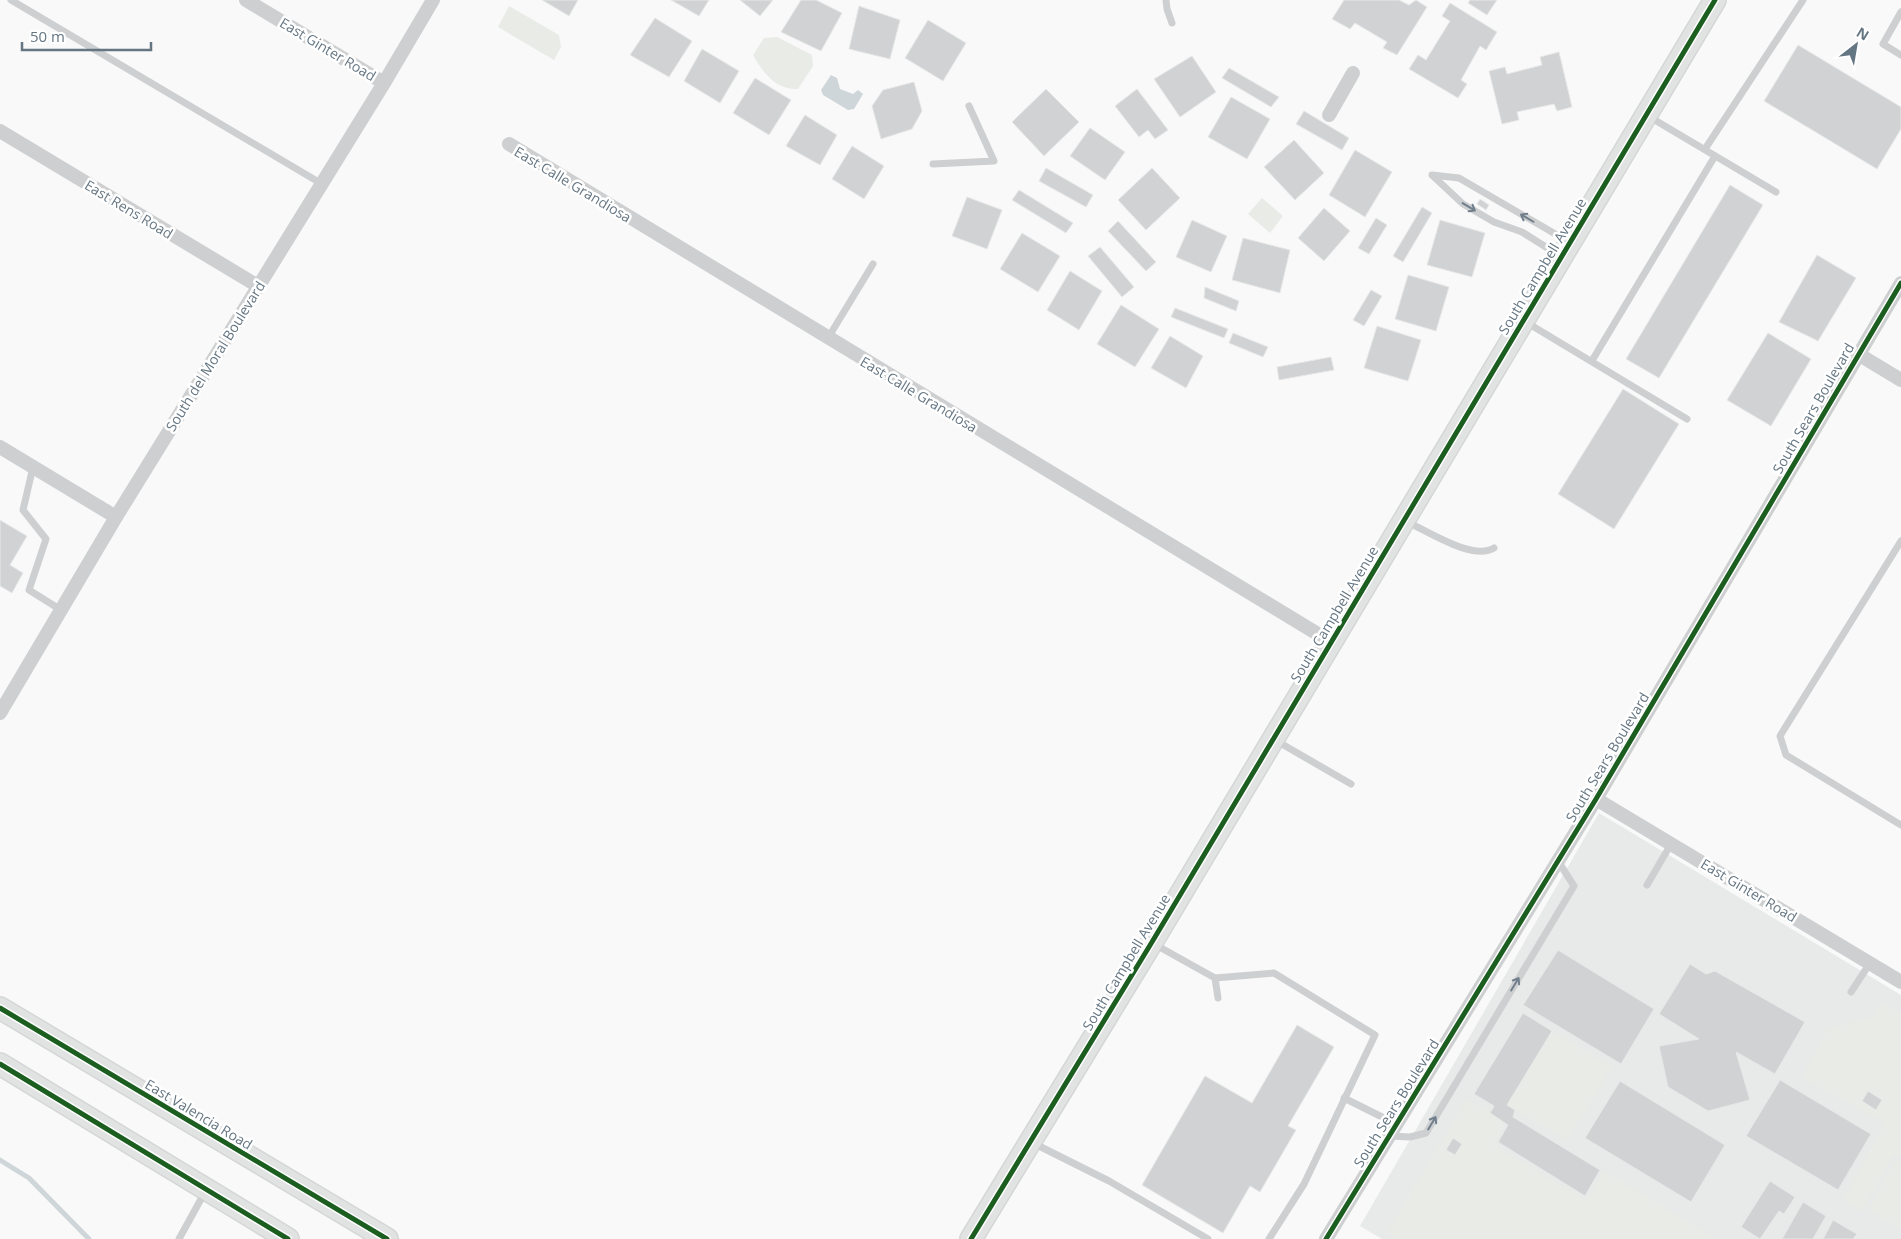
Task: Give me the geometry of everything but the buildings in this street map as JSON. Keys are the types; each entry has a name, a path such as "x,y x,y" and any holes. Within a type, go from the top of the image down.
{"main road":[{"name":"South Campbell Avenue","path":"971,1239 1152,942 1715,0"},
{"name":"East Valencia Road","path":"0,1008 378,1237"},
{"path":"0,1064 288,1239"}],"street":[{"name":"East Ginter Road","path":"246,0 384,83"},
{"name":"South del Moral Boulevard","path":"0,713 116,517 384,83 433,0"},
{"path":"1329,115 1353,73"},
{"name":"East Rens Road","path":"0,131 258,286"},
{"name":"East Calle Grandiosa","path":"509,144 1331,642"},
{"name":"South Sears Boulevard","path":"1327,1239 1596,799 1901,283"},
{"path":"1858,354 1901,380"},
{"path":"0,447 116,517"},
{"name":"East Ginter Road","path":"1596,799 1901,982"}],"lane":[{"path":"11,0 322,184"},
{"path":"1166,0 1172,23"},
{"path":"1704,149 1803,0"},
{"path":"1901,12 1882,44 1901,55"},
{"path":"933,164 994,162 969,106"},
{"path":"1647,116 1776,192"},
{"path":"1593,359 1715,156"},
{"path":"1432,175 1459,178 1565,249 1494,222 1463,204 1432,175"},
{"path":"828,339 873,264"},
{"path":"1522,320 1687,418"},
{"path":"33,467 23,510 46,539 29,590 61,610"},
{"path":"1404,520 1470,552 1487,553 1494,548"},
{"path":"1901,541 1780,736 1786,755 1901,825"},
{"path":"1273,739 1351,784"},
{"path":"1647,885 1671,844"},
{"path":"1344,1098 1393,1130 1410,1137 1426,1133 1574,886 1558,861"},
{"path":"1152,942 1215,978 1274,974 1375,1035 1304,1184 1269,1239"},
{"path":"1851,992 1870,963"},
{"path":"1215,978 1218,998"},
{"path":"1030,1142 1109,1181 1208,1239"},
{"path":"178,1239 206,1190"}],"shaded area":[{"path":"509,6 559,35 561,47 554,60 498,27"},
{"path":"777,37 812,55 813,66 798,89 783,87 771,79 753,55 764,38"},
{"path":"831,75 837,78 840,89 853,94 858,90 863,94 854,109 848,110 823,95 821,90"},
{"path":"1262,198 1283,216 1270,233 1248,214"},
{"path":"1599,813 1901,995 1901,1239 1382,1239 1360,1226"},
{"path":"1882,1003 1901,1013 1901,1157 1894,1154 1863,1211 1843,1200 1885,1123 1802,1077 1828,1029 1874,1016"},
{"path":"1552,1031 1612,1067 1567,1140 1507,1105"},
{"path":"1467,1099 1506,1122 1493,1145 1586,1200 1604,1171 1716,1239 1397,1239 1387,1233"},
{"path":"1896,1159 1901,1162 1901,1229 1868,1210"}],"waterway":[{"path":"0,1160 29,1178 89,1239"}],"cycle path":[{"path":"971,1239 1152,942 1715,0"},
{"path":"1326,1239 1596,799 1901,283"},
{"path":"0,1008 387,1239"},
{"path":"0,1064 288,1239"}]}
